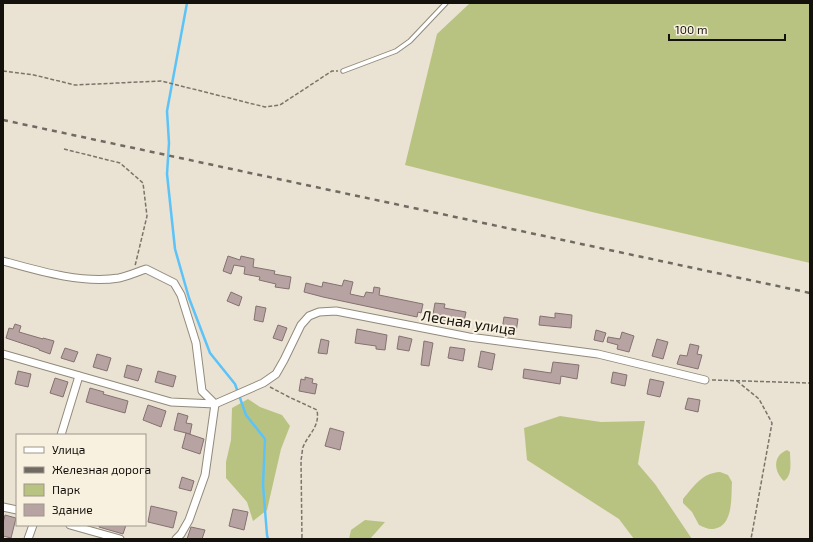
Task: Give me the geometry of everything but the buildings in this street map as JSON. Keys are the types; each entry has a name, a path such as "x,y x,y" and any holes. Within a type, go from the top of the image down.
{"street":[{"path":"3,261 42,272 85,279 119,278 146,269 174,283 180,295 196,343 202,391 218,403"},
{"name":"Лесная улица","path":"218,403 263,383 276,374 301,325 309,316 319,312 336,311 469,338 598,354 705,380"},
{"path":"3,354 171,402 218,403"},
{"path":"61,434 79,376"},
{"path":"176,539 181,534 189,520 205,475 218,403"},
{"path":"3,507 16,510"},
{"path":"28,539 32,526"},
{"path":"74,526 120,539"}],"lane":[{"path":"344,70 396,51 410,41 446,3"}],"path":[{"path":"3,71 34,75 75,85 161,81 264,107 280,105 332,71 344,70"},
{"path":"64,149 120,163 143,183 147,216 133,273"},
{"path":"705,380 810,383"},
{"path":"737,381 759,399 772,423 751,539"},
{"path":"263,383 288,397 317,410 319,418 303,448 301,460 302,539"}],"green space":[{"path":"470,3 810,3 810,263 592,212 405,165 437,34"},
{"path":"248,399 260,407 282,415 290,426 281,449 267,510 253,521 247,502 226,478 226,462 231,440 232,408"},
{"path":"560,416 601,422 645,421 638,464 655,484 692,539 634,539 619,519 527,460 524,428"},
{"path":"787,450 790,452 790,472 784,481 778,473 776,464 779,456"},
{"path":"720,472 728,475 732,482 730,511 724,524 718,528 708,529 699,525 692,512 683,503 683,499 703,478"},
{"path":"365,520 385,522 370,539 349,539 351,530"}],"waterway":[{"path":"187,3 167,111 169,143 167,174 175,249 189,298 210,353 235,384 246,415 265,439 263,485 268,539"}],"railway":[{"path":"3,120 810,293"}]}
